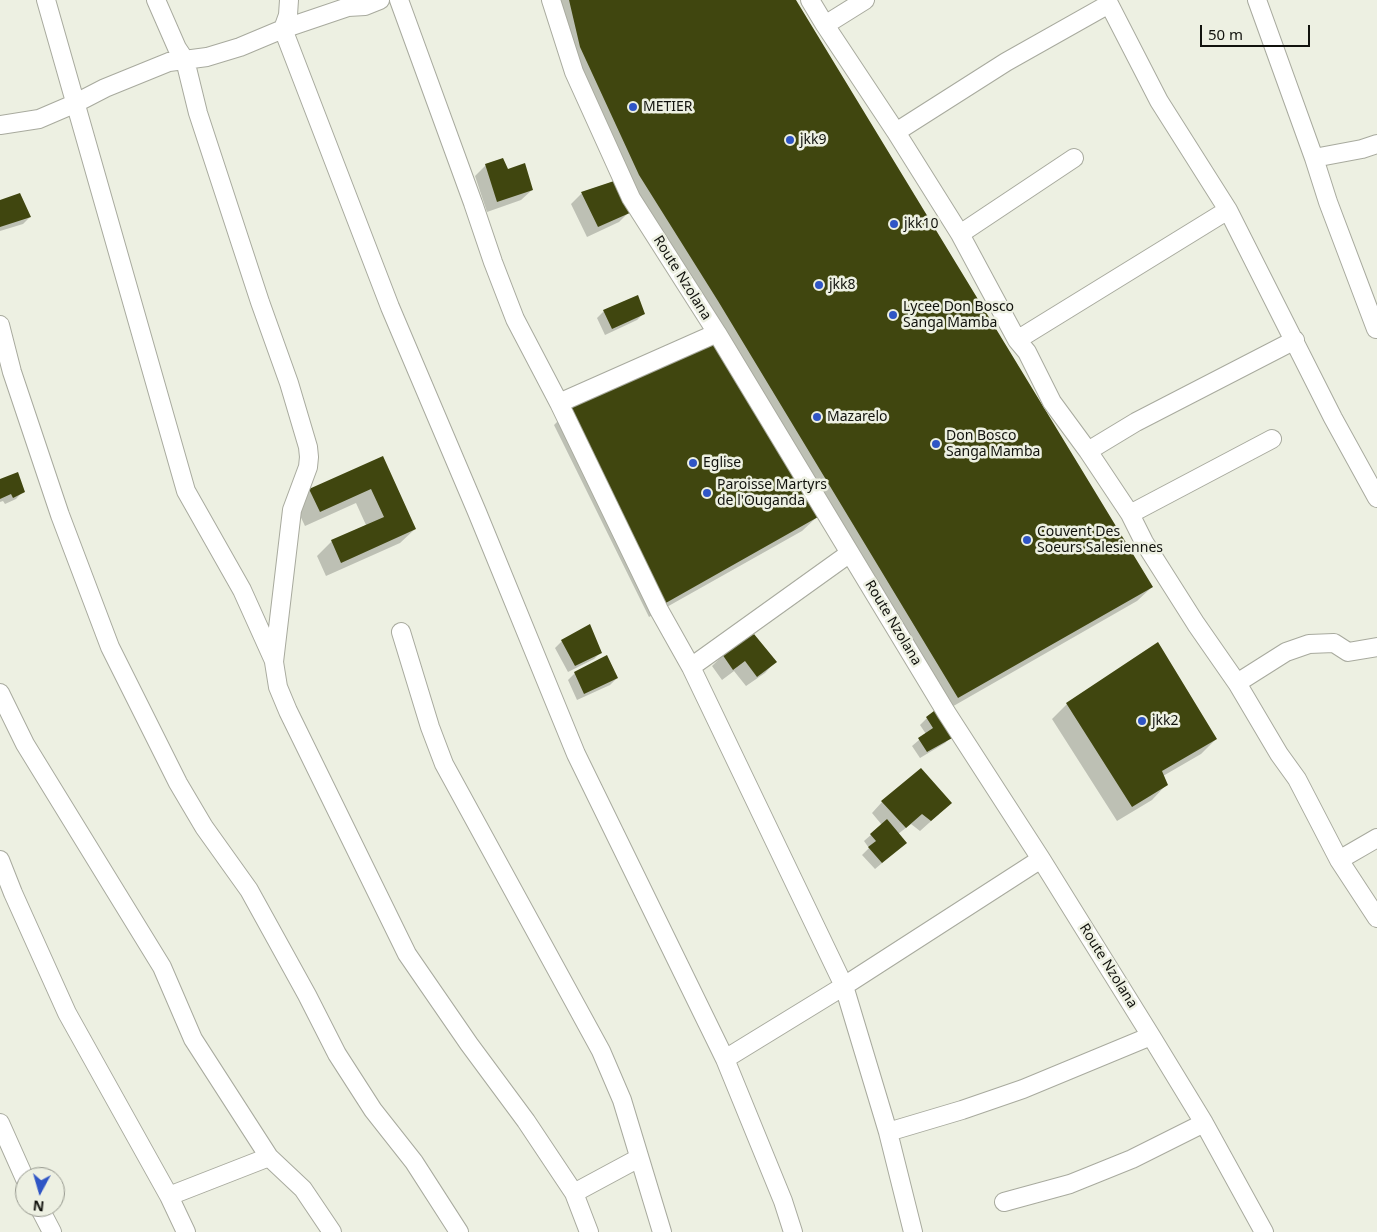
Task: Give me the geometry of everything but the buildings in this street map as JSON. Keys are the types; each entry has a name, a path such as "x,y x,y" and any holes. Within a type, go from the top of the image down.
{"street":[{"path":"46,0 74,104 186,491 242,590 274,662 278,688 288,711 407,954 469,1044 526,1121 574,1193 589,1232"},
{"path":"156,0 184,60 198,113 260,302 289,383 308,447 308,466 292,510 274,662"},
{"path":"290,0 288,15 283,29 390,307 576,754 724,1059 783,1201 793,1232"},
{"path":"0,125 39,119 105,88 169,62 207,57 240,47 347,4 366,6 380,0"},
{"path":"399,0 515,319 659,610 691,667 844,986 888,1132 913,1232"},
{"name":"Route Nzolana","path":"551,0 574,72 631,198 717,334 946,712 1042,859 1151,1036 1204,1123 1264,1232"},
{"path":"810,0 960,234 1017,340 1027,352 1052,402 1088,451 1130,514 1149,550 1196,624 1237,683 1279,754 1297,779 1340,860 1377,918"},
{"path":"825,26 866,0"},
{"path":"1257,0 1328,202 1376,329"},
{"path":"896,132 1006,62 1108,2 1159,101 1228,210 1333,418 1377,498"},
{"path":"1314,158 1362,149 1377,144"},
{"path":"960,234 1074,158"},
{"path":"1017,340 1228,210"},
{"path":"0,325 12,372 60,514 110,647 152,733 204,827 249,890 337,1054 373,1110 414,1162 459,1232"},
{"path":"558,403 717,334"},
{"path":"1088,451 1136,422 1295,340"},
{"path":"1130,514 1272,439"},
{"path":"691,667 850,553"},
{"path":"400,632 430,727 444,764 601,1051 622,1100 662,1232"},
{"path":"1237,683 1286,652 1309,644 1334,643 1348,652 1377,647"},
{"path":"0,693 25,744 162,967 193,1039 269,1157 303,1189 332,1232"},
{"path":"1340,860 1377,838"},
{"path":"724,1059 844,986 1042,859"},
{"path":"0,860 67,1013 169,1196 186,1232"},
{"path":"888,1132 962,1110 1023,1088 1151,1036"},
{"path":"0,1123 20,1167"},
{"path":"1004,1202 1070,1184 1132,1159 1204,1123"},
{"path":"169,1196 269,1157"},
{"path":"574,1193 639,1158"},
{"path":"44,1217 52,1232"}],"place":[{"name":"METIER","path":"633,107"},
{"name":"jkk9","path":"790,140"},
{"name":"jkk10","path":"894,224"},
{"name":"jkk8","path":"819,285"},
{"name":"Lycee Don Bosco Sanga Mamba","path":"893,315"},
{"name":"Mazarelo","path":"817,417"},
{"name":"Don Bosco Sanga Mamba","path":"936,444"},
{"name":"Eglise","path":"693,463"},
{"name":"Paroisse Martyrs de l'Ouganda","path":"707,493"},
{"name":"Couvent Des Soeurs Salesiennes","path":"1027,540"},
{"name":"jkk2","path":"1142,721"}]}
